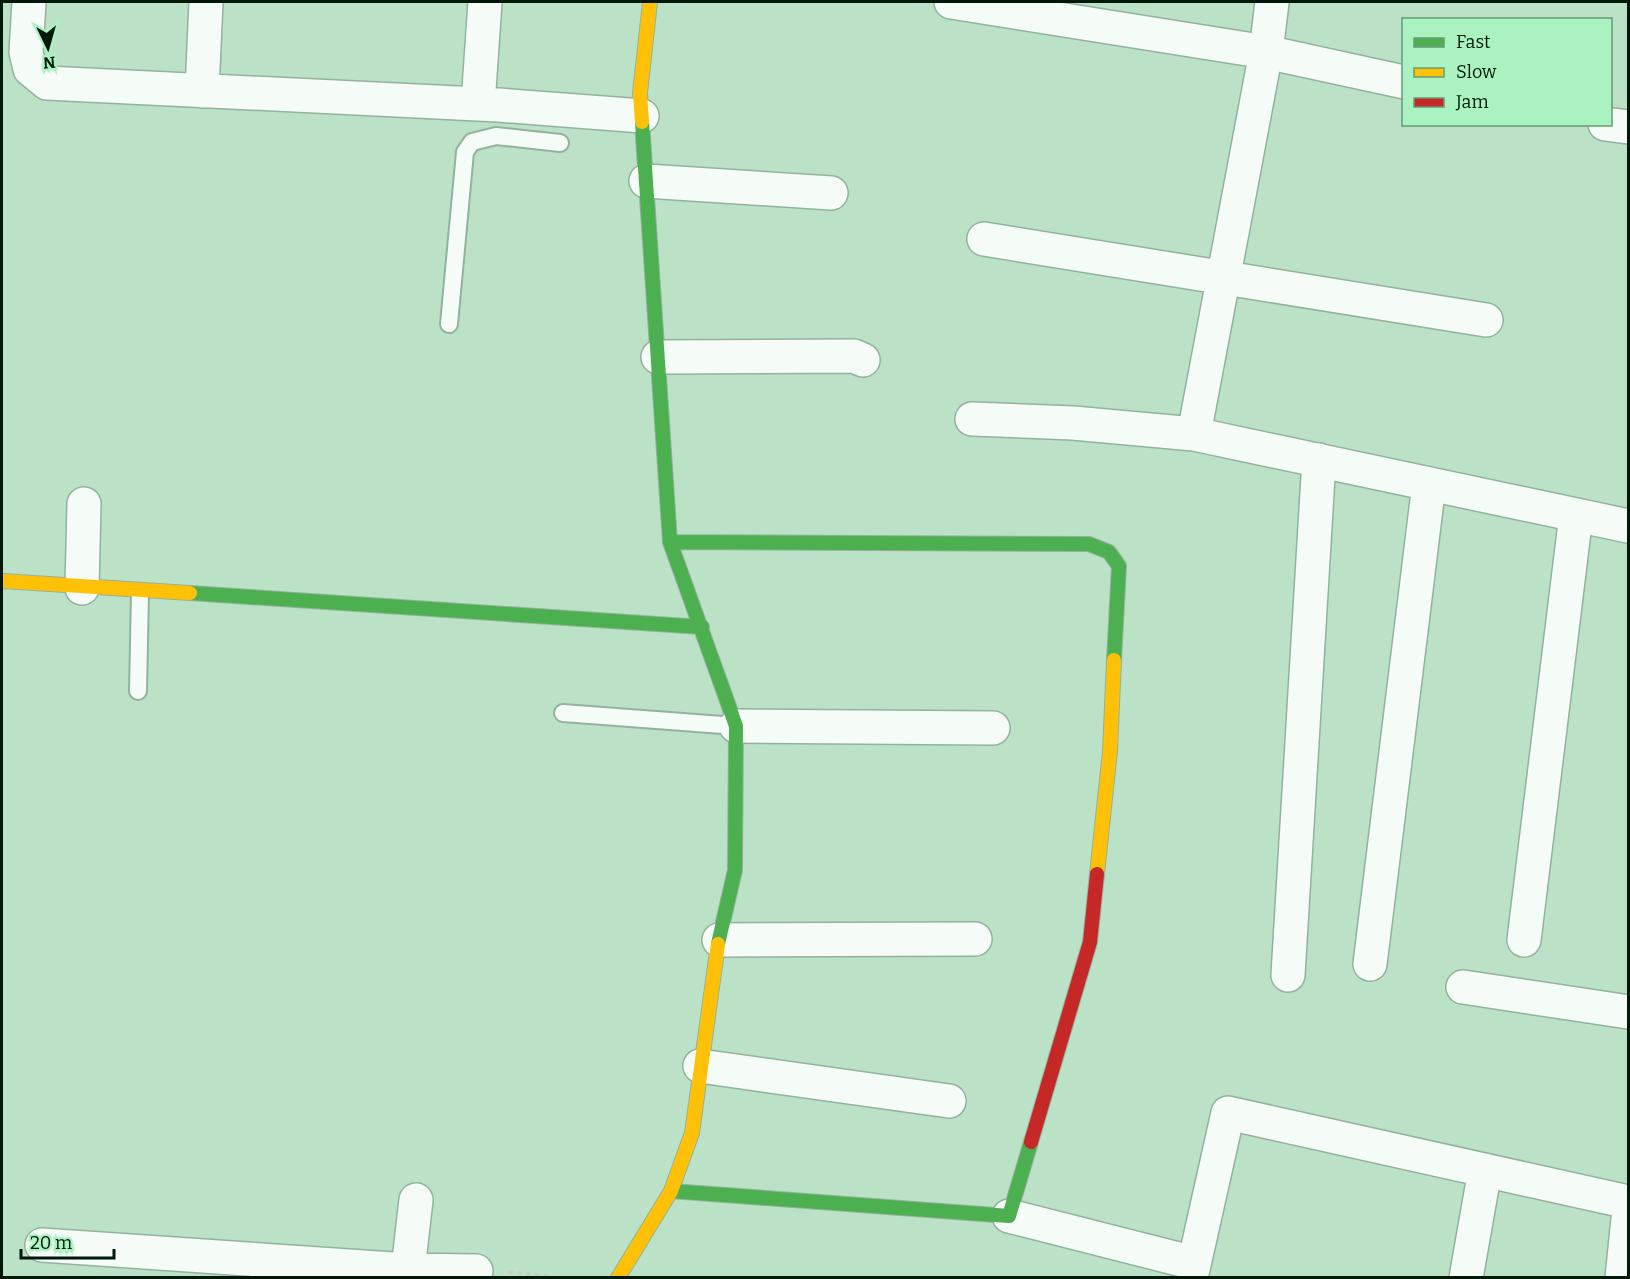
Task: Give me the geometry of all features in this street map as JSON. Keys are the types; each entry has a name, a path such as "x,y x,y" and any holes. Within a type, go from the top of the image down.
{"street":[{"path":"29,2 26,52 30,69 47,83 202,91 491,115 642,116"},
{"path":"202,91 206,2"},
{"path":"485,2 491,115"},
{"path":"618,1278 671,1191 692,1133 719,940 735,870 736,726 670,542 640,93 650,2"},
{"path":"951,2 1266,52 1402,82"},
{"path":"1194,434 1266,52 1272,2"},
{"path":"1612,125 1629,127"},
{"path":"646,181 831,193"},
{"path":"984,239 1486,320"},
{"path":"658,357 854,356 863,360"},
{"path":"972,419 1073,423 1194,434 1629,526"},
{"path":"1288,975 1319,460"},
{"path":"1370,963 1429,484"},
{"path":"82,588 84,504"},
{"path":"1524,940 1576,514"},
{"path":"670,542 1089,544 1109,552 1119,566 1110,751 1090,942 1009,1216"},
{"path":"2,582 702,627"},
{"path":"736,726 993,728"},
{"path":"719,940 975,939"},
{"path":"1463,987 1629,1012"},
{"path":"700,1066 949,1101"},
{"path":"671,1191 1009,1216 1193,1270 1228,1113 1629,1202"},
{"path":"1466,1278 1485,1170"},
{"path":"408,1274 416,1200"},
{"path":"1622,1278 1629,1219"},
{"path":"42,1245 408,1274 476,1271"}],"lane":[{"path":"449,324 465,152 491,115 560,143"},
{"path":"138,691 140,592"},
{"path":"563,713 736,726"}],"path":[{"path":"476,1271 558,1278"}],"traffic: fast":[{"path":"642,122 670,542 736,726 735,870 718,944"},
{"path":"670,542 1089,544 1109,552 1119,566 1114,660"},
{"path":"190,593 702,627"},
{"path":"671,1191 1009,1216 1031,1142"}],"traffic: slow":[{"path":"642,122 640,93 650,2"},
{"path":"2,581 190,593"},
{"path":"1097,874 1110,751 1114,660"},
{"path":"618,1278 671,1191 692,1133 718,944"}],"traffic: jam":[{"path":"1031,1142 1090,942 1097,874"}]}
